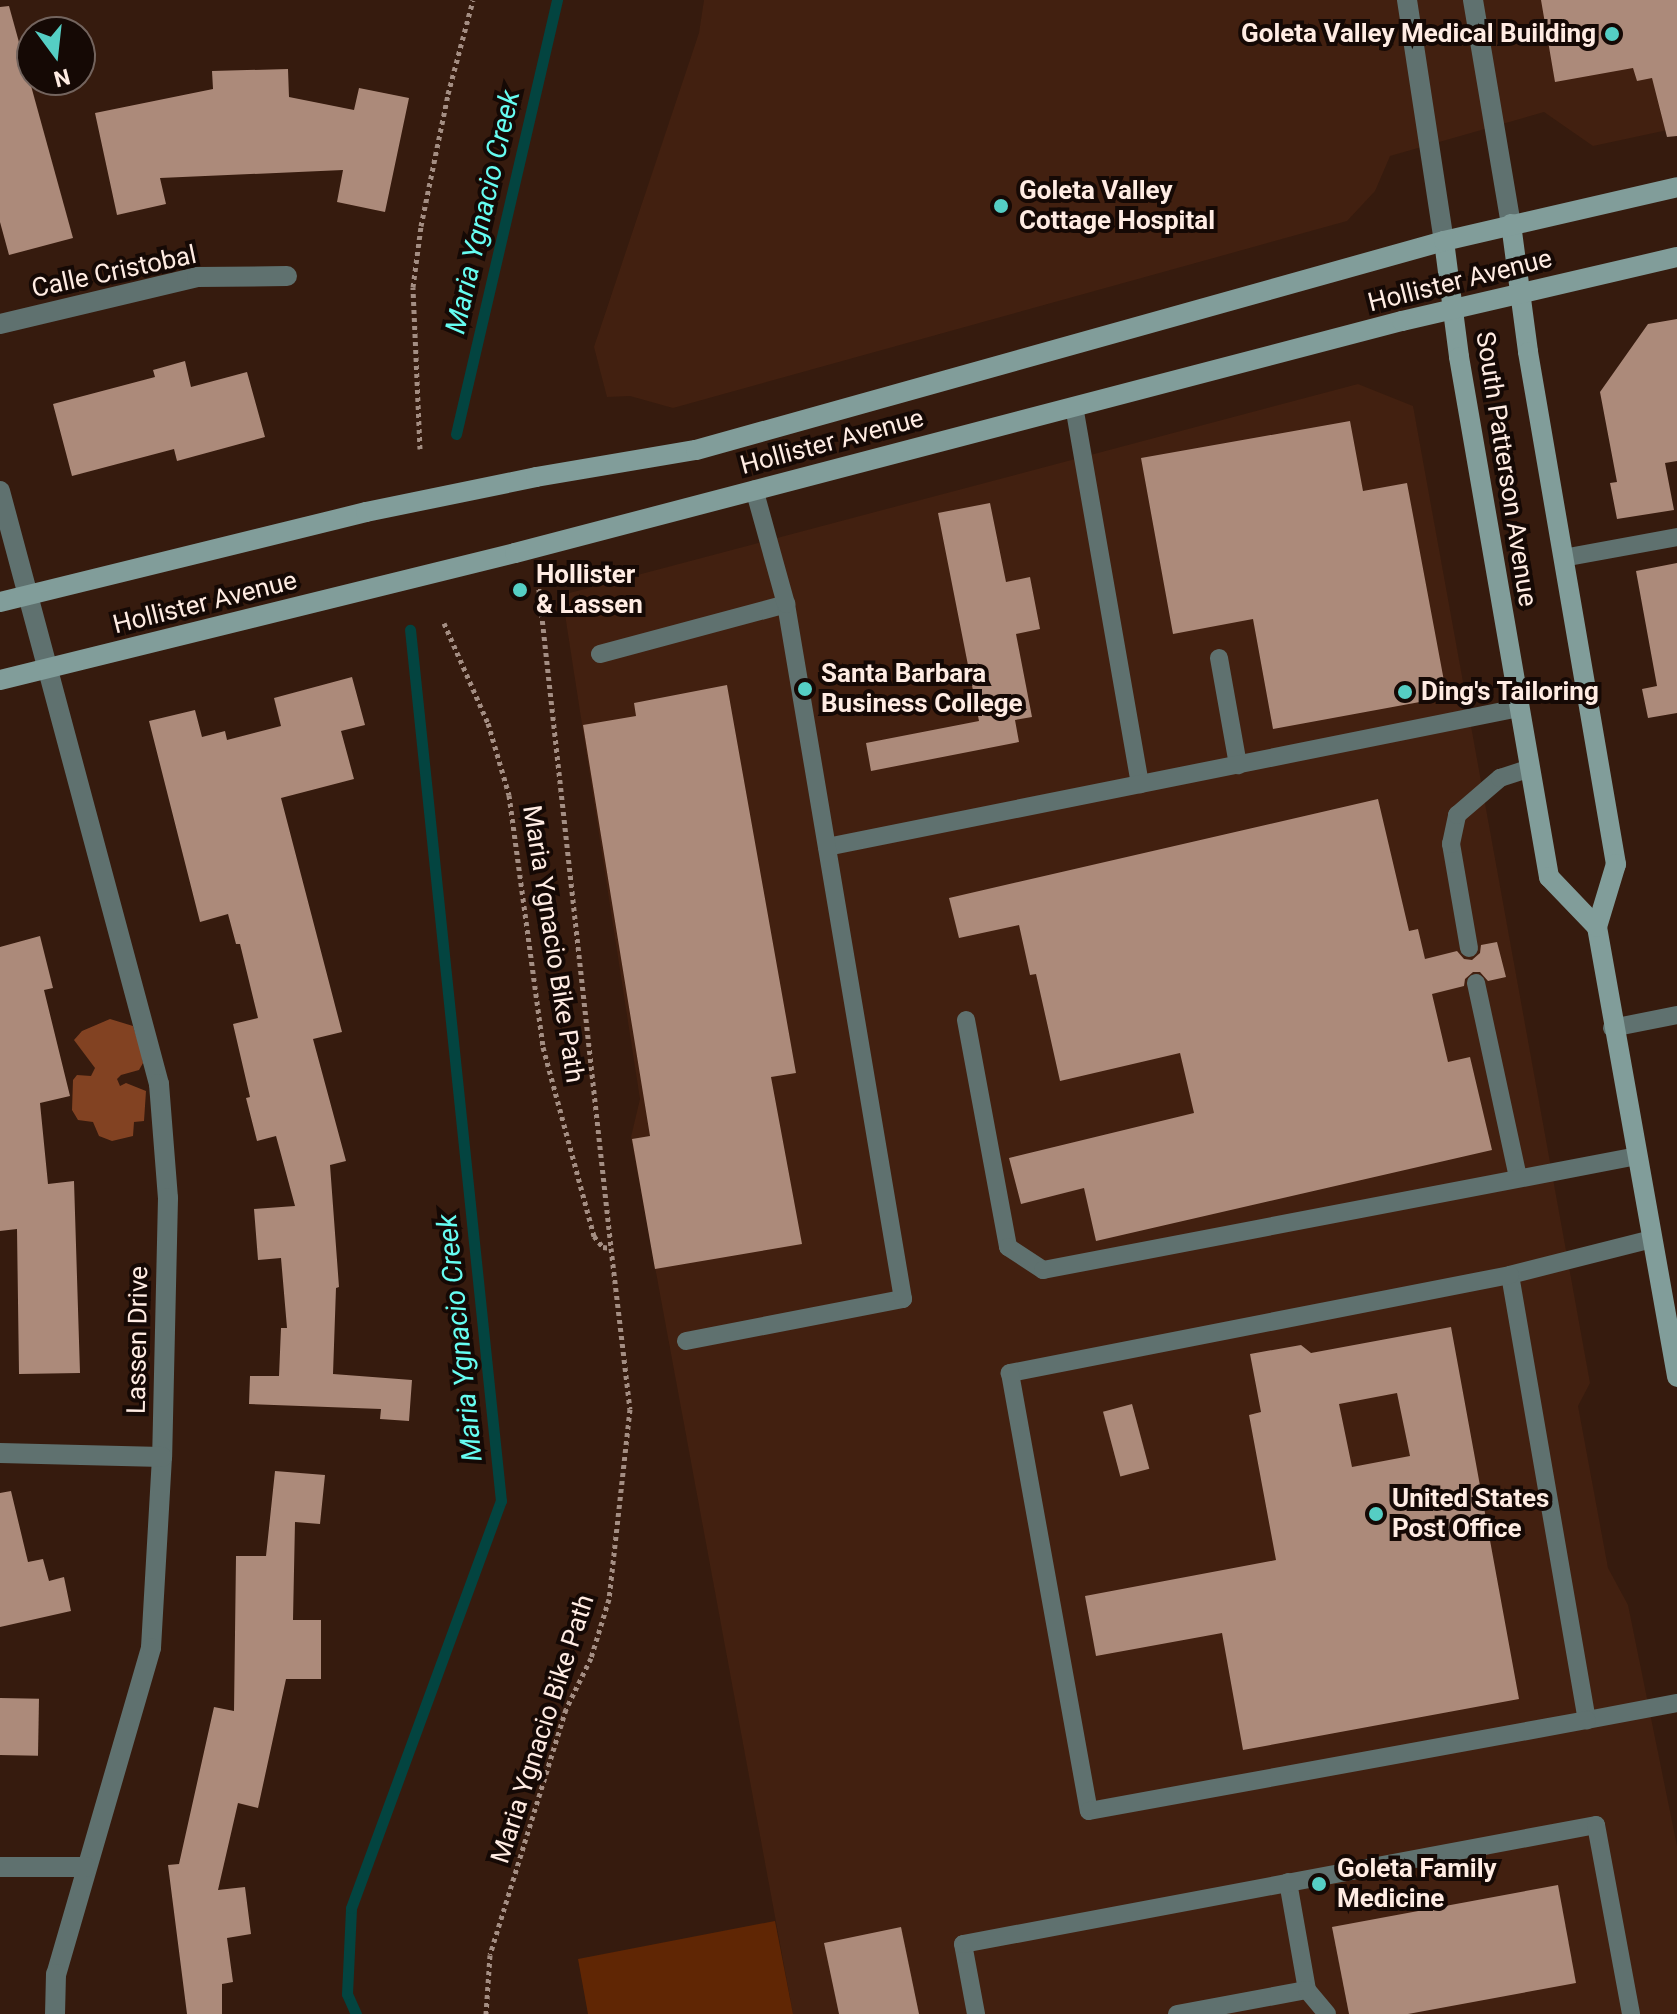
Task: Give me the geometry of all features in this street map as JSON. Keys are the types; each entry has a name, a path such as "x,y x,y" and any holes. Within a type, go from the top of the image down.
{"main road":[{"name":"Hollister Avenue","path":"0,602 366,512 536,477 696,450 1444,241 1677,187"},
{"name":"South Patterson Avenue","path":"1511,224 1563,558 1616,864 1597,927 1612,1028 1677,1377"},
{"name":"South Patterson Avenue","path":"1444,241 1459,357 1549,877 1597,927"},
{"name":"Hollister Avenue","path":"0,680 515,553 1454,308 1677,257"}],"street":[{"name":"South Patterson Avenue","path":"1407,0 1444,241"},
{"name":"South Patterson Avenue","path":"1473,0 1511,224"},
{"name":"Calle Cristobal","path":"0,324 197,277 287,276"},
{"name":"Lassen Drive","path":"0,491 159,1084 168,1198 162,1457 151,1648 56,1974 55,2014"},
{"path":"0,1453 162,1457"},
{"path":"0,1867 86,1867"}],"lane":[{"path":"1074,406 1140,784"},
{"path":"686,1341 903,1299 786,604 754,489"},
{"path":"1563,558 1677,537"},
{"path":"600,654 786,604"},
{"path":"1219,658 1238,765"},
{"path":"827,847 1519,708"},
{"path":"1469,948 1451,844 1457,815 1500,778 1530,768"},
{"path":"1476,983 1518,1178"},
{"path":"1612,1028 1677,1015"},
{"path":"966,1020 1008,1247 1043,1270 1637,1156"},
{"path":"1652,1239 1510,1275 1010,1373 1089,1811 1677,1703"},
{"path":"1510,1275 1587,1720"},
{"path":"976,2014 963,1944 1596,1825 1631,2014"},
{"path":"1288,1882 1307,1990 1327,2014"},
{"path":"1177,2014 1307,1990"}],"path":[{"path":"420,449 413,287 448,94 473,0"},
{"path":"538,581 611,1248"},
{"name":"Maria Ygnacio Bike Path","path":"444,623 488,723 509,795 543,1047 594,1236 603,1247 611,1248 630,1409 609,1599 591,1658 566,1709 490,1955 486,2014"}],"shaded area":[{"name":"Goleta Valley Cottage Hospital","path":"704,0 1677,0 1677,128 1593,146 1544,112 1390,156 1375,191 1347,221 673,408 630,396 607,397 594,347 699,33"},
{"path":"1358,384 1413,406 1590,1383 1578,1406 1608,1568 1628,1605 1677,1846 1677,2014 793,2014 631,1137 640,1099 562,595"},
{"path":"110,1019 133,1026 143,1063 139,1070 117,1079 120,1086 126,1083 146,1091 144,1121 134,1122 133,1136 112,1141 99,1136 93,1122 78,1120 72,1110 73,1080 77,1075 91,1076 95,1068 74,1040 82,1031"},
{"path":"775,1921 793,2014 588,2014 578,1959"}],"building":[{"name":"Goleta Valley Medical Building","path":"1541,0 1677,0 1677,136 1667,137 1652,78 1637,81 1633,68 1555,82"},
{"path":"9,6 16,31 16,96 34,96 73,238 9,255 0,222 0,7"},
{"path":"288,69 289,97 354,110 359,88 409,98 385,212 337,202 343,170 160,178 166,204 117,215 95,113 213,89 212,71"},
{"path":"1677,319 1677,461 1665,463 1674,510 1617,519 1610,483 1617,482 1600,392 1648,324"},
{"path":"185,361 191,387 247,372 265,437 177,461 174,449 72,476 53,404 155,377 153,370"},
{"path":"1350,421 1363,491 1407,483 1447,697 1273,729 1253,619 1173,634 1141,458"},
{"path":"990,503 1006,582 1030,577 1040,629 1016,634 1032,717 1015,720 1019,742 871,771 866,743 979,721 938,513"},
{"path":"1677,563 1677,713 1648,718 1642,689 1657,686 1636,571"},
{"path":"352,677 365,725 341,731 354,779 281,798 342,1032 313,1039 346,1161 330,1165 339,1287 336,1288 333,1374 412,1380 409,1421 380,1419 381,1409 249,1404 250,1376 279,1376 281,1328 287,1328 281,1258 258,1260 254,1209 295,1206 276,1136 257,1141 246,1098 250,1097 233,1024 258,1018 240,944 236,944 228,914 200,922 149,721 195,710 202,737 225,731 227,740 281,726 274,698"},
{"path":"727,685 796,1073 771,1077 802,1244 655,1269 632,1139 650,1136 583,725 636,716 634,703"},
{"path":"1378,799 1409,931 1418,929 1425,959 1457,951 1464,959 1472,960 1480,953 1481,945 1497,942 1506,977 1488,981 1480,972 1473,972 1465,979 1464,986 1432,994 1448,1062 1470,1057 1492,1150 1096,1241 1084,1188 1021,1204 1009,1158 1194,1113 1180,1053 1060,1081 1036,974 1030,975 1019,925 959,938 949,898"},
{"path":"40,936 53,988 44,990 70,1096 40,1103 48,1184 74,1181 80,1373 19,1374 17,1229 0,1231 0,947"},
{"name":"United States Post Office","path":"1451,1327 1519,1699 1243,1750 1222,1633 1096,1656 1085,1596 1276,1560 1249,1415 1261,1412 1250,1354 1301,1345 1311,1353","holes":["1397,1393 1410,1456 1352,1467 1339,1404"]},
{"path":"1132,1404 1149,1469 1120,1476 1103,1412"},
{"path":"275,1471 325,1475 320,1524 295,1522 293,1620 321,1620 321,1679 286,1679 258,1808 238,1803 218,1890 245,1887 251,1934 227,1938 233,1982 222,1984 222,2014 187,2014 168,1865 179,1864 214,1707 234,1711 236,1556 266,1556"},
{"path":"11,1491 28,1562 43,1559 49,1581 64,1577 71,1611 0,1627 0,1493"},
{"path":"0,1698 39,1699 38,1756 0,1755"},
{"path":"1558,1885 1576,1983 1408,2014 1349,2014 1332,1927"},
{"path":"901,1927 919,2014 839,2014 824,1943"}],"waterway":[{"name":"Maria Ygnacio Creek","path":"456,434 557,0"},
{"name":"Maria Ygnacio Creek","path":"356,2014 347,1994 351,1908 501,1501 410,630"}],"place":[{"name":"Goleta Valley Medical Building","path":"1612,34"},
{"name":"Goleta Valley Cottage Hospital","path":"1001,206"},
{"name":"Hollister & Lassen","path":"520,590"},
{"name":"Santa Barbara Business College","path":"805,689"},
{"name":"Ding's Tailoring","path":"1405,692"},
{"name":"United States Post Office","path":"1376,1514"},
{"name":"Goleta Family Medicine","path":"1319,1884"}]}
